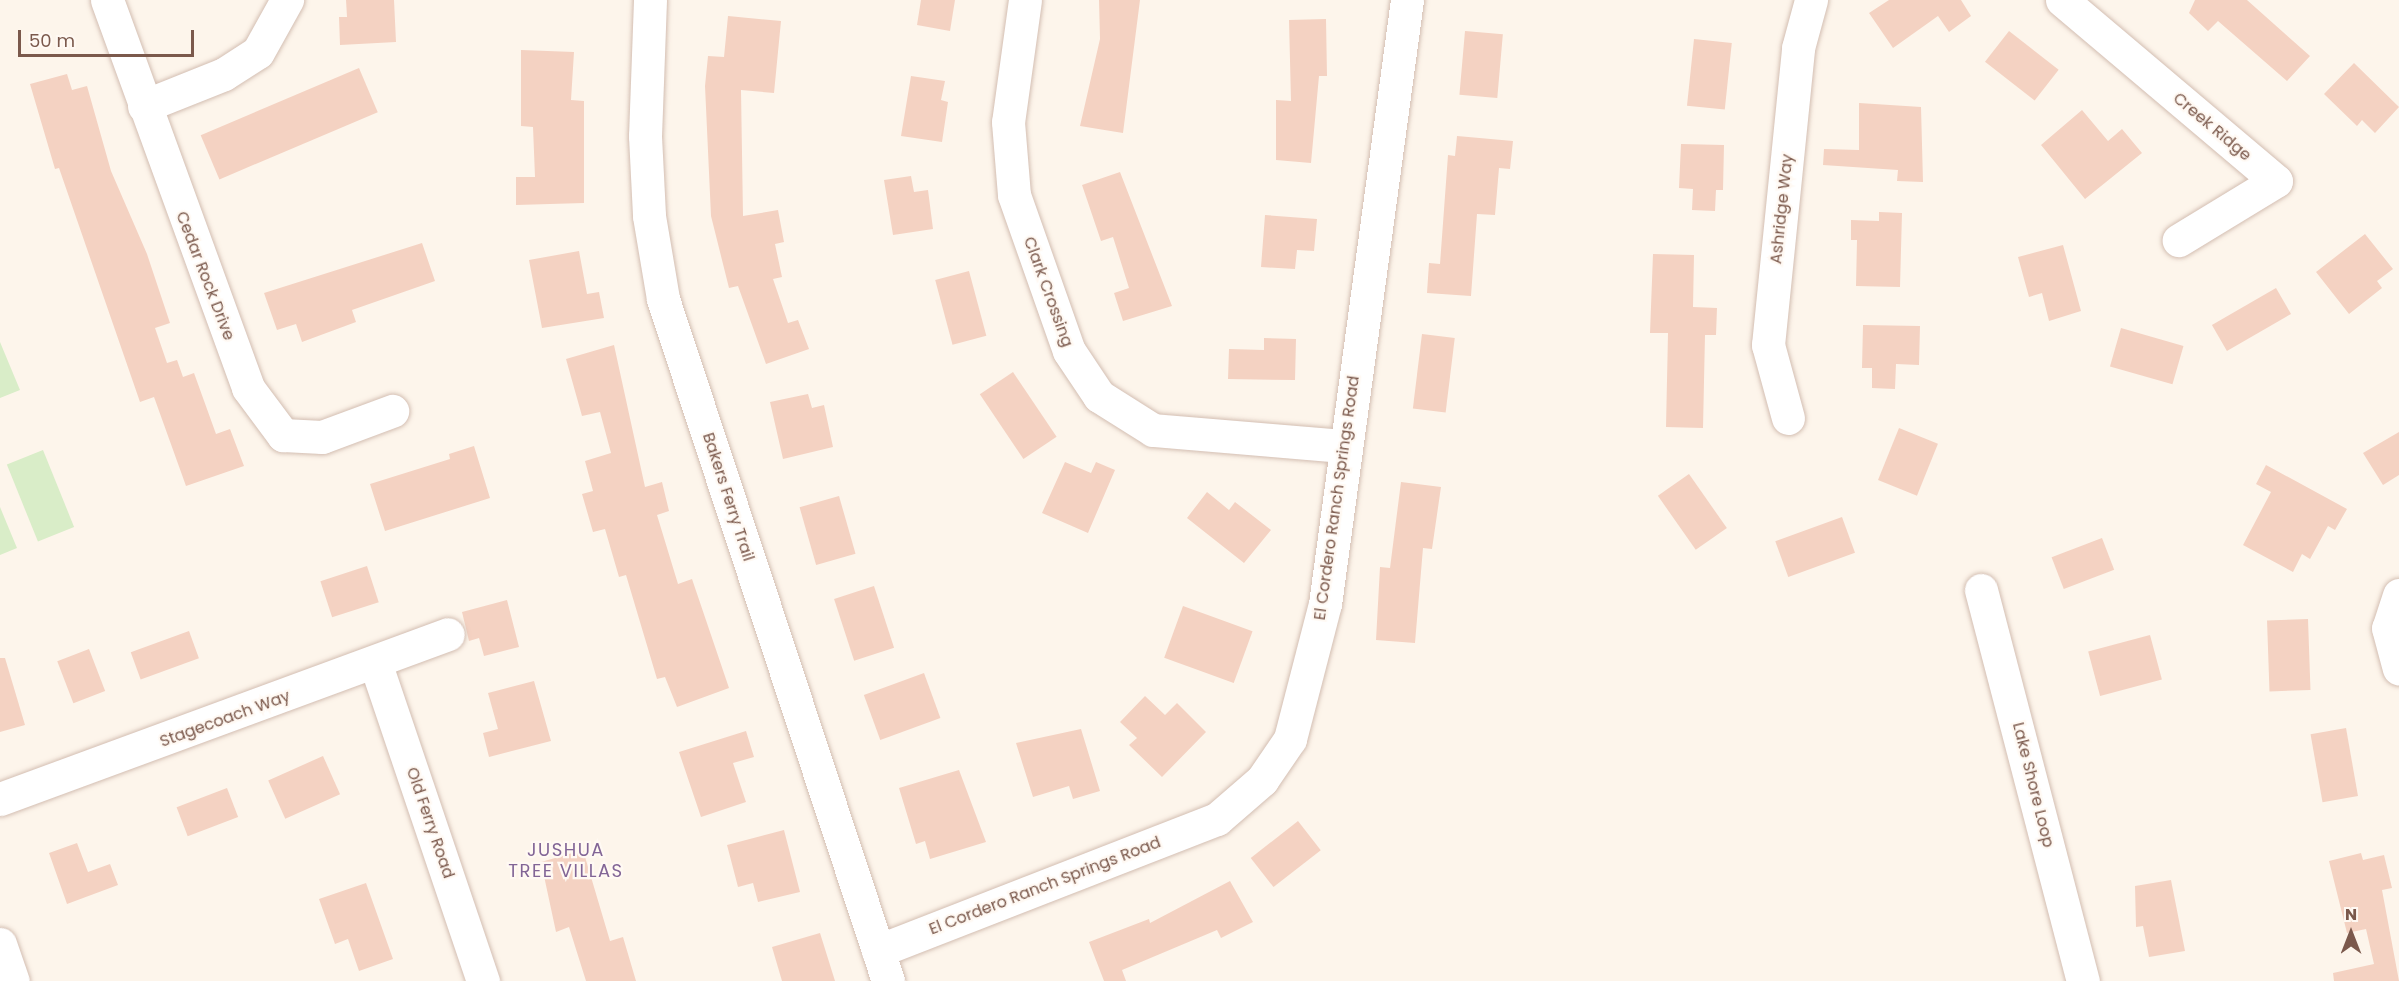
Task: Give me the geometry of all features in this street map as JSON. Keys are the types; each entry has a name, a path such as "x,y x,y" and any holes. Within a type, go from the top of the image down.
{"street":[{"name":"Cedar Rock Drive","path":"107,0 248,388 283,435 322,437 392,411"},
{"path":"144,106 224,74 258,52 287,0"},
{"name":"Bakers Ferry Trail","path":"650,0 646,148 649,216 663,298 883,966"},
{"name":"Clark Crossing","path":"1026,0 1008,122 1014,195 1069,351 1099,396 1154,430 1344,446"},
{"name":"El Cordero Ranch Springs Road","path":"883,966 1217,819 1262,780 1290,739 1325,604 1344,446 1407,0"},
{"name":"Ashridge Way","path":"1788,418 1768,345 1798,48 1811,0"},
{"name":"Creek Ridge","path":"2062,0 2276,181 2179,240"},
{"name":"Lake Shore Loop","path":"1981,590 2083,981"},
{"path":"2399,596 2388,628 2399,669"},
{"name":"Stagecoach Way","path":"0,799 376,665 448,634"},
{"name":"Old Ferry Road","path":"376,665 483,981"},
{"path":"0,944 13,981"}],"green space":[{"path":"0,342 20,390 0,398"},
{"path":"43,450 74,527 38,542 7,465"},
{"path":"0,507 17,548 0,555"}],"building":[{"path":"346,0 394,0 396,42 340,45 339,17 347,17"},
{"path":"921,0 955,0 950,31 917,25"},
{"path":"1099,0 1140,0 1123,133 1080,126 1100,39"},
{"path":"1889,0 1961,0 1971,16 1949,32 1938,16 1893,48 1869,13"},
{"path":"2195,0 2247,0 2310,56 2287,81 2218,21 2208,31 2189,13"},
{"path":"728,16 781,21 774,93 741,90 743,216 778,210 784,242 775,244 782,277 773,279 788,323 798,320 809,349 766,364 738,286 729,288 711,216 705,86 708,56 724,57"},
{"path":"1326,19 1327,76 1319,76 1311,163 1276,160 1276,100 1291,101 1289,20"},
{"path":"1465,31 1503,34 1497,98 1459,95"},
{"path":"2009,31 2059,70 2035,101 1985,62"},
{"path":"1694,39 1732,43 1725,110 1687,106"},
{"path":"521,50 574,52 571,100 584,101 584,203 516,205 516,177 535,177 533,127 521,126"},
{"path":"2354,63 2399,107 2375,133 2362,120 2357,126 2324,94"},
{"path":"359,68 378,112 219,179 201,135"},
{"path":"67,74 72,90 87,86 111,171 147,254 170,323 155,328 167,363 177,360 183,377 194,373 216,434 230,429 244,466 186,486 154,397 140,402 59,168 55,169 30,84"},
{"path":"911,76 945,81 941,100 948,102 942,142 901,136"},
{"path":"1859,103 1921,107 1923,182 1897,181 1898,170 1823,165 1824,149 1859,150"},
{"path":"2082,110 2108,141 2122,129 2142,153 2085,199 2041,145"},
{"path":"1457,136 1513,141 1510,169 1499,168 1495,215 1477,214 1471,296 1427,293 1429,263 1440,264 1448,155 1455,156"},
{"path":"1681,144 1724,145 1723,190 1716,190 1715,211 1692,210 1693,189 1679,188"},
{"path":"1120,172 1172,306 1123,321 1114,293 1129,288 1113,237 1101,241 1082,185"},
{"path":"911,176 914,192 928,190 933,229 893,235 884,180"},
{"path":"1879,212 1902,213 1900,287 1856,286 1857,240 1851,240 1851,220 1879,221"},
{"path":"1265,215 1317,219 1314,251 1297,250 1295,269 1261,267"},
{"path":"2365,234 2393,269 2377,281 2382,288 2349,314 2316,272"},
{"path":"422,243 435,281 352,310 356,322 302,342 296,324 277,330 264,293"},
{"path":"2063,245 2081,311 2049,321 2042,293 2029,297 2018,257"},
{"path":"579,251 587,294 599,292 604,318 542,328 529,260"},
{"path":"1653,254 1694,255 1693,307 1717,308 1716,335 1705,335 1703,428 1666,427 1668,333 1650,333"},
{"path":"969,271 986,336 953,345 935,280"},
{"path":"2276,288 2291,314 2227,351 2212,325"},
{"path":"1863,325 1920,326 1919,365 1896,364 1895,389 1872,388 1872,368 1862,368"},
{"path":"2121,328 2183,346 2172,384 2110,366"},
{"path":"1422,334 1455,338 1446,412 1413,408"},
{"path":"1264,338 1296,339 1295,380 1228,379 1229,349 1264,350"},
{"path":"614,345 645,487 662,482 669,511 657,515 678,584 692,579 729,688 677,707 665,677 657,679 626,575 619,577 605,529 593,532 582,494 593,491 585,461 611,453 600,412 582,416 566,359"},
{"path":"1013,372 1057,437 1023,459 980,394"},
{"path":"808,394 812,408 824,405 833,447 783,459 770,402"},
{"path":"1899,428 1938,444 1917,496 1878,480"},
{"path":"2399,432 2399,475 2383,485 2363,453"},
{"path":"474,446 490,498 385,531 370,484 450,459 449,454"},
{"path":"1065,462 1091,473 1096,462 1115,470 1088,533 1042,513"},
{"path":"2266,465 2347,509 2335,530 2328,526 2310,559 2302,554 2293,572 2243,545 2271,492 2256,484"},
{"path":"1689,474 1727,528 1696,550 1658,496"},
{"path":"1401,482 1441,487 1432,549 1423,548 1415,643 1376,640 1380,567 1390,568"},
{"path":"1207,492 1229,510 1235,502 1271,530 1244,563 1187,518"},
{"path":"839,496 856,554 816,565 800,507"},
{"path":"1842,517 1855,553 1788,577 1775,541"},
{"path":"2102,538 2114,570 2064,589 2052,557"},
{"path":"367,566 379,602 332,617 320,581"},
{"path":"874,586 894,648 854,661 834,599"},
{"path":"507,600 519,647 484,656 479,638 469,641 462,612"},
{"path":"1183,606 1253,631 1234,683 1164,658"},
{"path":"2308,619 2310,690 2270,691 2267,620"},
{"path":"189,631 199,658 141,679 131,652"},
{"path":"2150,635 2162,679 2100,696 2088,652"},
{"path":"89,649 105,691 73,703 57,661"},
{"path":"0,658 5,658 25,725 0,732"},
{"path":"924,673 940,718 880,740 864,695"},
{"path":"534,681 551,741 489,757 483,733 498,729 488,693"},
{"path":"1145,696 1165,715 1177,703 1206,732 1162,777 1129,745 1137,738 1120,722"},
{"path":"2346,728 2358,796 2323,802 2311,734"},
{"path":"1081,729 1100,791 1073,799 1069,786 1033,797 1016,743"},
{"path":"746,731 754,757 733,763 746,802 701,817 679,752"},
{"path":"323,756 340,794 285,819 268,780"},
{"path":"959,770 986,842 930,859 925,841 916,844 899,788"},
{"path":"227,788 238,817 188,836 177,807"},
{"path":"1298,821 1321,850 1273,887 1251,858"},
{"path":"784,830 800,892 758,902 753,883 738,887 727,845"},
{"path":"77,843 88,872 110,864 118,885 67,904 49,853"},
{"path":"583,850 610,941 623,937 636,981 586,981 569,927 556,932 541,862"},
{"path":"2361,853 2363,860 2384,855 2392,888 2382,890 2399,981 2334,981 2333,973 2374,964 2366,929 2347,933 2329,861"},
{"path":"2171,880 2185,951 2149,957 2143,926 2136,927 2135,886"},
{"path":"1230,881 1253,922 1221,938 1217,930 1122,970 1126,981 1104,981 1089,942 1149,919 1150,923"},
{"path":"366,883 393,959 359,971 348,939 335,944 319,899"},
{"path":"820,933 835,981 782,981 772,947"}],"district":[{"name":"JUSHUA TREE VILLAS","path":"566,861"}]}
